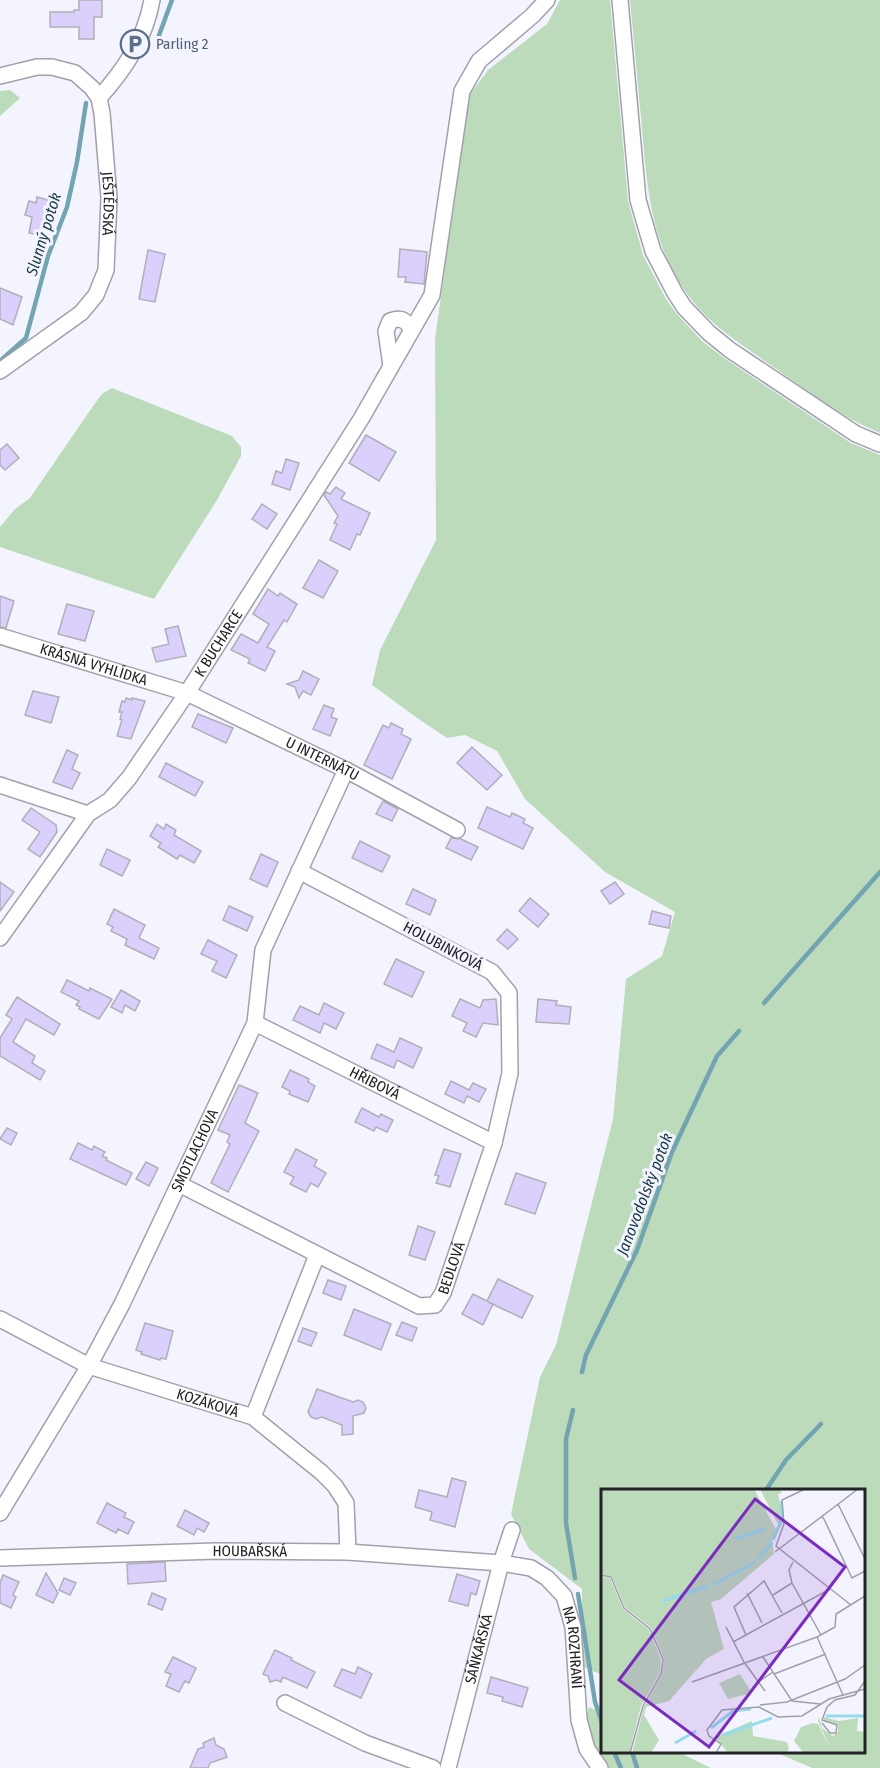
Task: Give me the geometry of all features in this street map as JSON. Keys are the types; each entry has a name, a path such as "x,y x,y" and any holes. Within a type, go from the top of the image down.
{"street":[{"path":"0,76 37,67 67,69 83,79 99,98 136,51 149,19 152,0"},
{"name":"K BUCHARCE","path":"0,938 88,814 110,800 129,778 187,693 361,419 432,295 462,91 479,61 532,16 547,0"},
{"path":"620,0 638,200 653,251 675,293 692,316 709,333 796,395 856,434 880,444"},
{"name":"JEŠTĚDSKÁ","path":"0,371 81,312 96,295 106,270 109,198 99,98"},
{"path":"391,366 386,331 390,321 399,318 412,329"},
{"name":"KRÁSNÁ VYHLÍDKA","path":"0,636 187,693"},
{"name":"U INTERNÁTU","path":"187,693 346,770 458,830"},
{"name":"SMOTLACHOVA","path":"0,1513 88,1366 122,1304 255,1023 263,950 346,770"},
{"path":"0,785 88,814"},
{"name":"HOLUBINKOVÁ","path":"299,871 492,972 509,993 510,1073 494,1143"},
{"name":"HŘIBOVÁ","path":"255,1023 494,1143"},
{"name":"BEDLOVÁ","path":"179,1184 420,1306 435,1305 442,1293 494,1143"},
{"path":"253,1416 317,1255"},
{"name":"KOZÁKOVÁ","path":"0,1319 88,1366 253,1416 335,1486 346,1503 348,1552"},
{"name":"SÁŇKAŘSKÁ","path":"448,1768 501,1563 512,1530"},
{"name":"HOUBAŘSKÁ","path":"0,1558 216,1551 348,1552 501,1563"},
{"name":"NA ROZHRANÍ","path":"501,1563 531,1568 547,1578 564,1596 573,1627 579,1720 586,1749 600,1768"},
{"path":"285,1702 365,1743 433,1768"}],"green space":[{"path":"560,0 610,0 628,201 643,255 676,313 702,341 724,358 851,443 880,455 880,1768 812,1768 777,1753 865,1753 865,1489 601,1489 601,1675 582,1666 582,1589 529,1549 511,1514 540,1377 556,1345 613,1119 626,979 662,956 675,912 605,872 525,799 497,751 465,735 447,738 372,685 380,650 436,540 435,339 469,96 488,70 547,24"},
{"path":"630,0 880,0 880,433 824,403 729,336 691,299 677,278 658,235 648,190"},
{"path":"10,90 20,98 0,116 0,91"},
{"path":"112,388 232,436 241,447 241,456 217,500 154,599 0,547 0,527 15,509 30,498 102,394"},
{"path":"589,1707 601,1713 601,1753 680,1753 711,1768 608,1768 597,1754 585,1724"}],"building":[{"path":"79,0 102,0 102,17 94,17 94,39 79,39 79,27 50,27 50,12 79,10"},
{"path":"37,197 52,201 43,236 29,233 32,217 25,215 29,201 36,203"},
{"path":"400,249 427,252 424,284 405,282 406,277 398,277"},
{"path":"148,250 165,254 155,302 139,299"},
{"path":"0,288 22,297 13,325 0,319"},
{"path":"366,435 396,452 379,481 349,463"},
{"path":"7,444 19,458 5,470 0,465 0,450"},
{"path":"286,459 299,463 290,490 272,484 276,471 282,473"},
{"path":"336,487 345,493 341,499 370,513 350,550 330,540 338,516 324,495 326,492 330,494"},
{"path":"262,504 277,514 267,529 252,519"},
{"path":"319,560 338,571 323,598 303,588"},
{"path":"268,589 278,596 280,593 297,604 287,622 284,620 267,647 275,651 265,671 248,663 250,659 231,650 241,634 258,643 269,624 253,614"},
{"path":"0,596 14,601 6,628 0,627"},
{"path":"67,604 94,611 85,641 58,634"},
{"path":"178,626 186,656 156,662 152,648 169,644 165,629"},
{"path":"303,671 319,679 311,695 303,691 299,698 295,687 287,684 299,680"},
{"path":"33,691 59,697 51,723 25,715"},
{"path":"126,698 145,701 131,739 117,736 122,720 120,719 122,712 119,712 122,701 125,702"},
{"path":"324,705 334,709 331,717 337,719 330,736 313,729"},
{"path":"198,714 233,728 226,743 192,727"},
{"path":"391,723 403,729 401,734 411,739 392,779 364,765 383,725 389,728"},
{"path":"472,747 502,775 487,790 457,763"},
{"path":"67,750 78,755 72,769 80,773 72,789 53,782"},
{"path":"166,763 203,782 195,796 159,777"},
{"path":"383,801 398,809 392,821 376,814"},
{"path":"487,807 510,817 512,813 525,819 523,823 533,828 523,849 478,828"},
{"path":"31,808 56,825 57,832 40,857 28,849 40,832 22,820"},
{"path":"157,824 164,829 166,824 176,830 174,835 201,851 194,863 180,855 177,859 158,847 161,843 150,836"},
{"path":"451,838 461,839 478,847 471,860 446,848"},
{"path":"360,841 390,856 382,872 352,858"},
{"path":"107,849 130,860 122,876 100,865"},
{"path":"261,854 278,862 267,887 250,879"},
{"path":"0,882 14,892 0,911"},
{"path":"615,882 624,894 610,904 601,891"},
{"path":"413,889 436,900 430,915 406,904"},
{"path":"530,898 549,914 538,927 519,911"},
{"path":"229,906 253,917 247,931 223,920"},
{"path":"114,909 145,925 139,938 159,948 154,959 125,945 127,939 111,931 113,927 107,924"},
{"path":"652,911 671,916 669,928 649,924"},
{"path":"507,929 518,939 508,949 497,940"},
{"path":"208,940 237,955 226,978 212,971 217,961 201,954"},
{"path":"396,959 424,972 412,997 384,984"},
{"path":"67,980 112,999 99,1019 79,1009 80,1007 76,1005 79,1001 61,992"},
{"path":"121,990 140,1001 135,1011 125,1005 122,1013 111,1007"},
{"path":"17,997 60,1024 54,1035 26,1019 13,1042 35,1056 32,1063 45,1071 40,1080 0,1056 0,1038 12,1019 6,1015"},
{"path":"460,999 480,1008 483,1000 496,999 498,1025 483,1023 476,1037 463,1031 467,1023 452,1016"},
{"path":"538,999 557,1001 556,1005 571,1007 569,1024 536,1022"},
{"path":"324,1003 344,1013 336,1029 324,1023 320,1033 293,1020 300,1006 319,1015"},
{"path":"400,1038 422,1048 413,1068 397,1060 394,1068 371,1058 377,1044 394,1052"},
{"path":"290,1070 309,1079 308,1082 315,1086 308,1102 289,1094 290,1091 282,1087"},
{"path":"451,1081 469,1090 473,1083 486,1089 479,1102 467,1096 464,1103 445,1094"},
{"path":"239,1085 258,1093 245,1123 259,1131 228,1192 211,1183 230,1144 227,1142 230,1135 218,1130"},
{"path":"362,1108 379,1117 381,1114 393,1120 387,1132 376,1127 374,1131 355,1122"},
{"path":"7,1128 17,1133 11,1145 0,1139"},
{"path":"78,1143 92,1150 94,1146 105,1152 102,1156 107,1158 106,1160 132,1173 126,1185 70,1159"},
{"path":"296,1149 317,1160 314,1166 326,1173 318,1187 311,1183 306,1192 290,1184 294,1177 284,1172"},
{"path":"444,1149 461,1154 450,1187 436,1183 439,1176 435,1175"},
{"path":"146,1162 158,1168 149,1186 136,1179"},
{"path":"516,1173 546,1183 535,1214 505,1204"},
{"path":"418,1226 435,1232 425,1260 409,1255"},
{"path":"498,1279 533,1296 522,1318 493,1304 483,1325 462,1314 473,1294 487,1301"},
{"path":"328,1280 346,1286 341,1300 323,1293"},
{"path":"354,1309 391,1324 381,1350 344,1335"},
{"path":"402,1322 417,1328 412,1341 396,1335"},
{"path":"145,1323 173,1331 166,1359 161,1358 160,1360 136,1350"},
{"path":"303,1328 317,1333 311,1346 298,1341"},
{"path":"317,1389 353,1402 358,1400 363,1402 366,1408 364,1413 353,1416 353,1434 342,1435 342,1425 322,1417 316,1419 311,1417 308,1412"},
{"path":"452,1478 466,1482 455,1527 430,1520 432,1512 415,1507 419,1490 447,1497"},
{"path":"107,1503 126,1513 124,1517 134,1522 128,1534 118,1529 116,1533 97,1523"},
{"path":"185,1510 209,1523 204,1532 197,1528 194,1535 177,1526"},
{"path":"165,1562 166,1581 128,1584 127,1564"},
{"path":"46,1573 58,1593 53,1603 36,1595"},
{"path":"457,1574 480,1581 476,1595 471,1593 468,1606 449,1601"},
{"path":"3,1575 19,1582 13,1595 16,1597 11,1608 0,1603 0,1583"},
{"path":"64,1578 76,1583 70,1595 59,1590"},
{"path":"152,1593 166,1599 162,1610 148,1604"},
{"path":"275,1650 315,1672 307,1688 283,1677 281,1682 277,1680 270,1682 268,1676 263,1674"},
{"path":"173,1657 196,1668 189,1683 185,1681 179,1692 166,1686 171,1674 165,1672"},
{"path":"358,1667 372,1674 361,1698 334,1686 342,1669 355,1674"},
{"path":"491,1677 528,1688 522,1707 502,1701 503,1697 487,1693"},
{"path":"214,1738 216,1745 224,1749 227,1757 210,1763 208,1768 190,1768 198,1749 204,1747 203,1743"}],"waterway":[{"name":"Slunný potok","path":"158,38 172,0"},
{"name":"Slunný potok","path":"0,361 26,338 48,256 67,207 86,103"},
{"name":"Janovodolský potok","path":"764,1003 880,872"},
{"name":"Janovodolský potok","path":"582,1372 586,1355 637,1250 672,1152 717,1056 739,1031"},
{"name":"Janovodolský potok","path":"573,1410 566,1439 566,1523 575,1578"},
{"path":"767,1489 786,1460 821,1424"},
{"name":"Janovodolský potok","path":"578,1594 595,1702 601,1719"},
{"name":"Janovodolský potok","path":"614,1753 621,1768"},
{"path":"632,1753 637,1768"}],"place":[{"name":"Parling 2","path":"135,44"}]}
